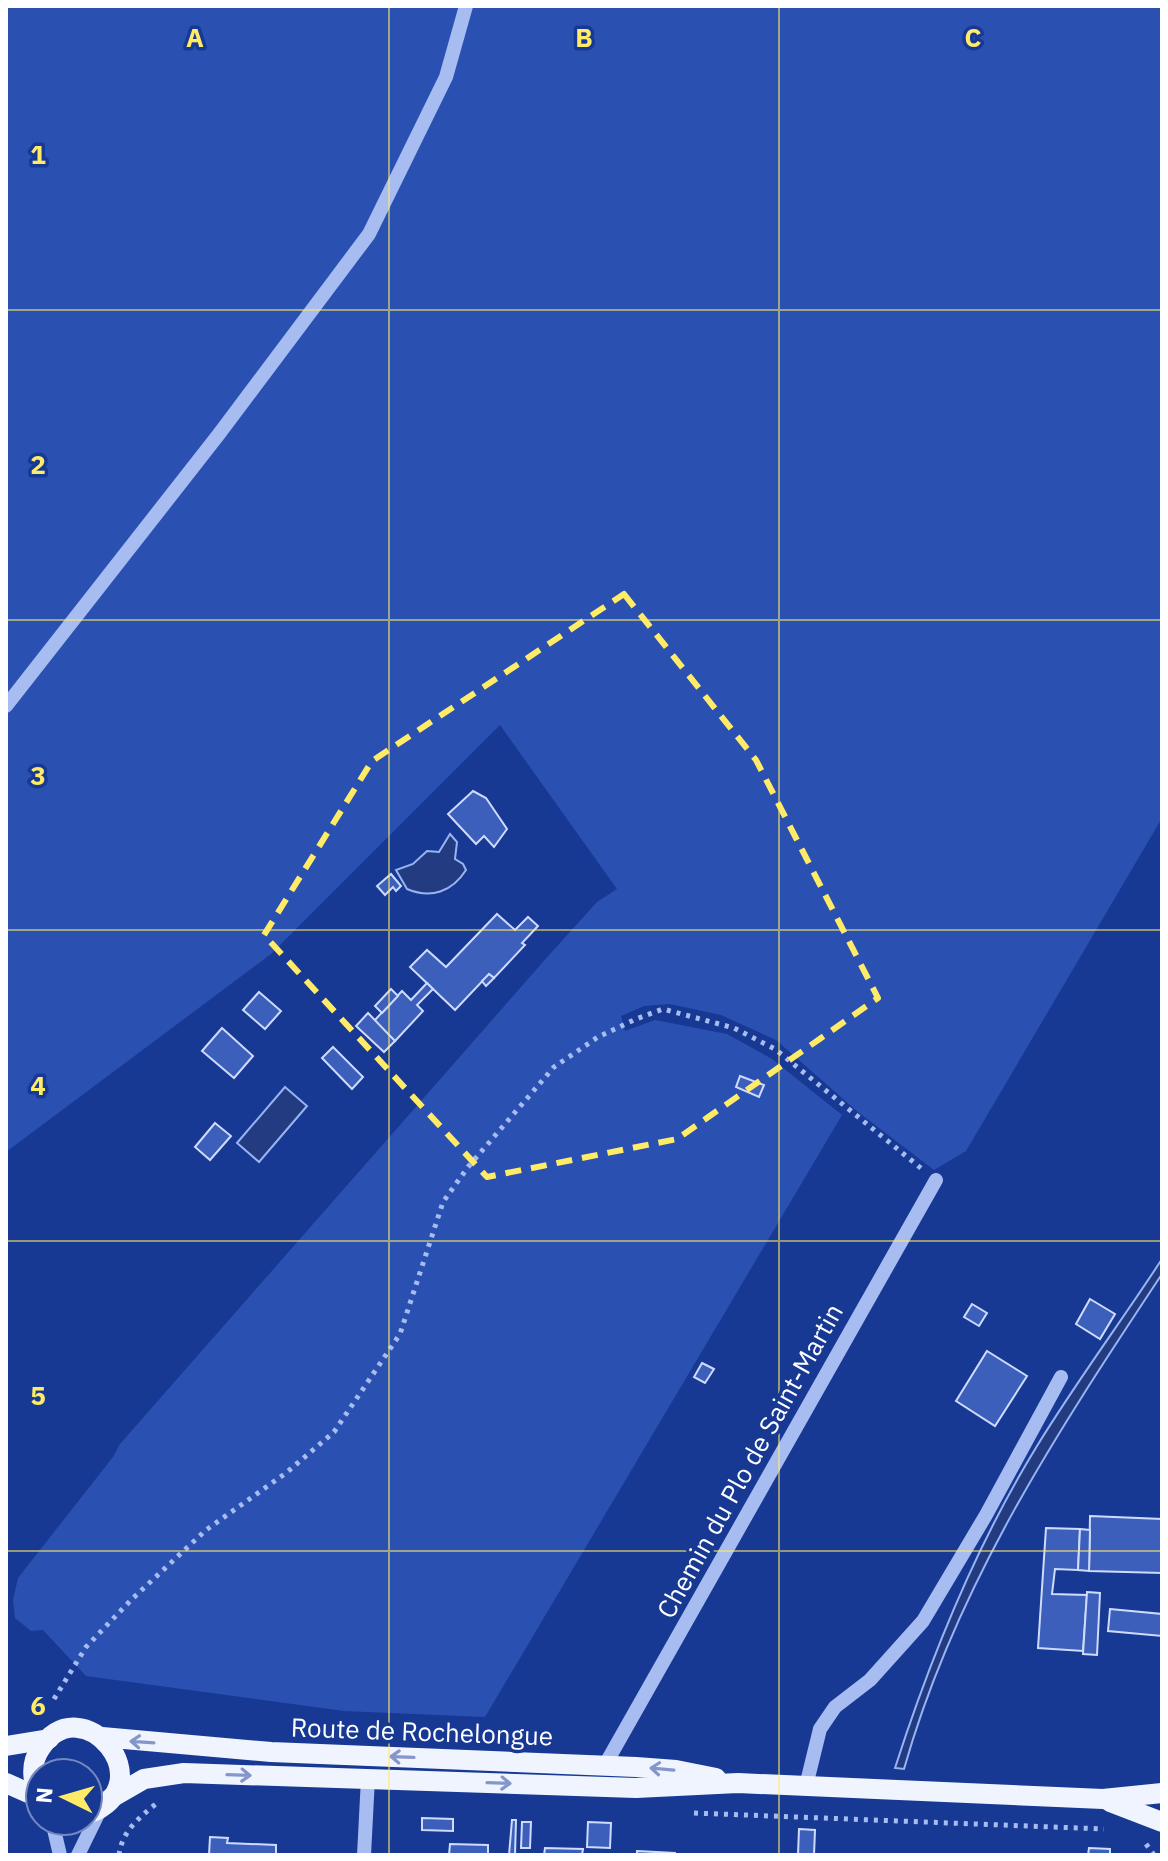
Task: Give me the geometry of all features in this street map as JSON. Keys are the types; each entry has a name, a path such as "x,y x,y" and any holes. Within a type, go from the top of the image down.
{"main road":[{"name":"Route de Rochelongue","path":"49,1739 58,1732 81,1729 102,1737 271,1752 676,1770 738,1783"},
{"path":"102,1737 116,1755 120,1777 104,1801"},
{"path":"6,1746 49,1739"},
{"path":"36,1757 49,1739"},
{"name":"Route de Rochelongue","path":"104,1804 144,1779 184,1773 636,1788 738,1783 1103,1799 1162,1793"},
{"name":"Route de Rochelongue","path":"1103,1799 1162,1822"}],"street":[{"path":"6,706 219,434 369,234 446,77 466,6"},
{"name":"Chemin du Plo de Saint-Martin","path":"605,1765 936,1180"},
{"path":"806,1786 820,1729 835,1707 870,1680 923,1621 986,1515 1061,1377"},
{"path":"364,1855 368,1778"}],"path":[{"path":"54,1699 86,1647 131,1600 206,1530 286,1473 334,1432 400,1334 443,1202 468,1167 554,1067 598,1037 663,1009 734,1028 775,1049 936,1180"}],"highlighted area":[{"path":"624,594 756,760 878,998 677,1139 487,1177 264,935 372,761"}],"shaded area":[{"path":"6,6 1162,6 1162,818 966,1151 934,1170 858,1112 776,1040 721,1015 670,1004 644,1006 621,1016 625,1031 655,1020 727,1034 772,1059 842,1115 485,1717 344,1711 86,1676 43,1630 31,1631 15,1618 13,1600 18,1578 120,1444 550,954 597,902 617,889 500,725 271,954 6,1152"},
{"path":"450,834 457,842 455,859 466,870 460,878 440,892 424,893 407,889 396,870 413,864 427,851 439,852"},
{"path":"285,1087 307,1106 259,1162 237,1143"},
{"path":"1162,1259 1162,1274 1048,1451 981,1573 926,1701 904,1769 895,1768 939,1644 994,1523 1052,1422"}],"building":[{"path":"473,791 486,798 507,829 494,847 484,836 476,844 448,814"},
{"path":"391,874 401,886 396,891 393,887 385,895 377,886"},
{"path":"497,914 515,930 528,917 538,926 494,978 489,974 455,1010 410,967 427,950 446,967"},
{"path":"489,974 494,978 486,986 482,981"},
{"path":"427,983 433,989 417,1005 423,1011 395,1041 374,1021 402,991 411,1000"},
{"path":"391,989 398,996 382,1013 375,1006"},
{"path":"259,992 281,1011 265,1029 243,1010"},
{"path":"368,1013 395,1041 384,1052 356,1026"},
{"path":"222,1028 253,1056 234,1078 202,1051"},
{"path":"333,1047 363,1077 352,1089 322,1058"},
{"path":"740,1076 764,1085 759,1097 736,1087"},
{"path":"215,1123 231,1136 210,1160 195,1147"},
{"path":"1090,1299 1115,1314 1100,1339 1076,1324"},
{"path":"972,1304 987,1313 979,1326 964,1317"},
{"path":"987,1351 1027,1376 995,1426 956,1401"},
{"path":"702,1363 714,1369 705,1383 694,1377"},
{"path":"1090,1516 1162,1519 1162,1573 1089,1571"},
{"path":"1046,1528 1080,1529 1078,1570 1055,1569 1052,1594 1087,1595 1083,1651 1038,1648"},
{"path":"1080,1529 1090,1530 1089,1571 1078,1570"},
{"path":"1087,1592 1100,1593 1097,1655 1083,1654"},
{"path":"1110,1609 1162,1614 1162,1636 1108,1631"},
{"path":"422,1818 453,1819 453,1831 422,1830"},
{"path":"512,1820 516,1820 515,1855 509,1855"},
{"path":"522,1822 531,1822 530,1848 521,1848"},
{"path":"588,1822 611,1823 610,1848 587,1847"},
{"path":"799,1829 815,1830 814,1855 798,1855"},
{"path":"210,1837 228,1838 227,1843 276,1845 276,1855 209,1855"},
{"path":"450,1844 488,1845 488,1855 449,1855"},
{"path":"545,1848 583,1849 582,1855 544,1855"},
{"path":"1089,1848 1110,1849 1110,1855 1088,1855"},
{"path":"637,1851 675,1853 675,1855 637,1855"}]}
